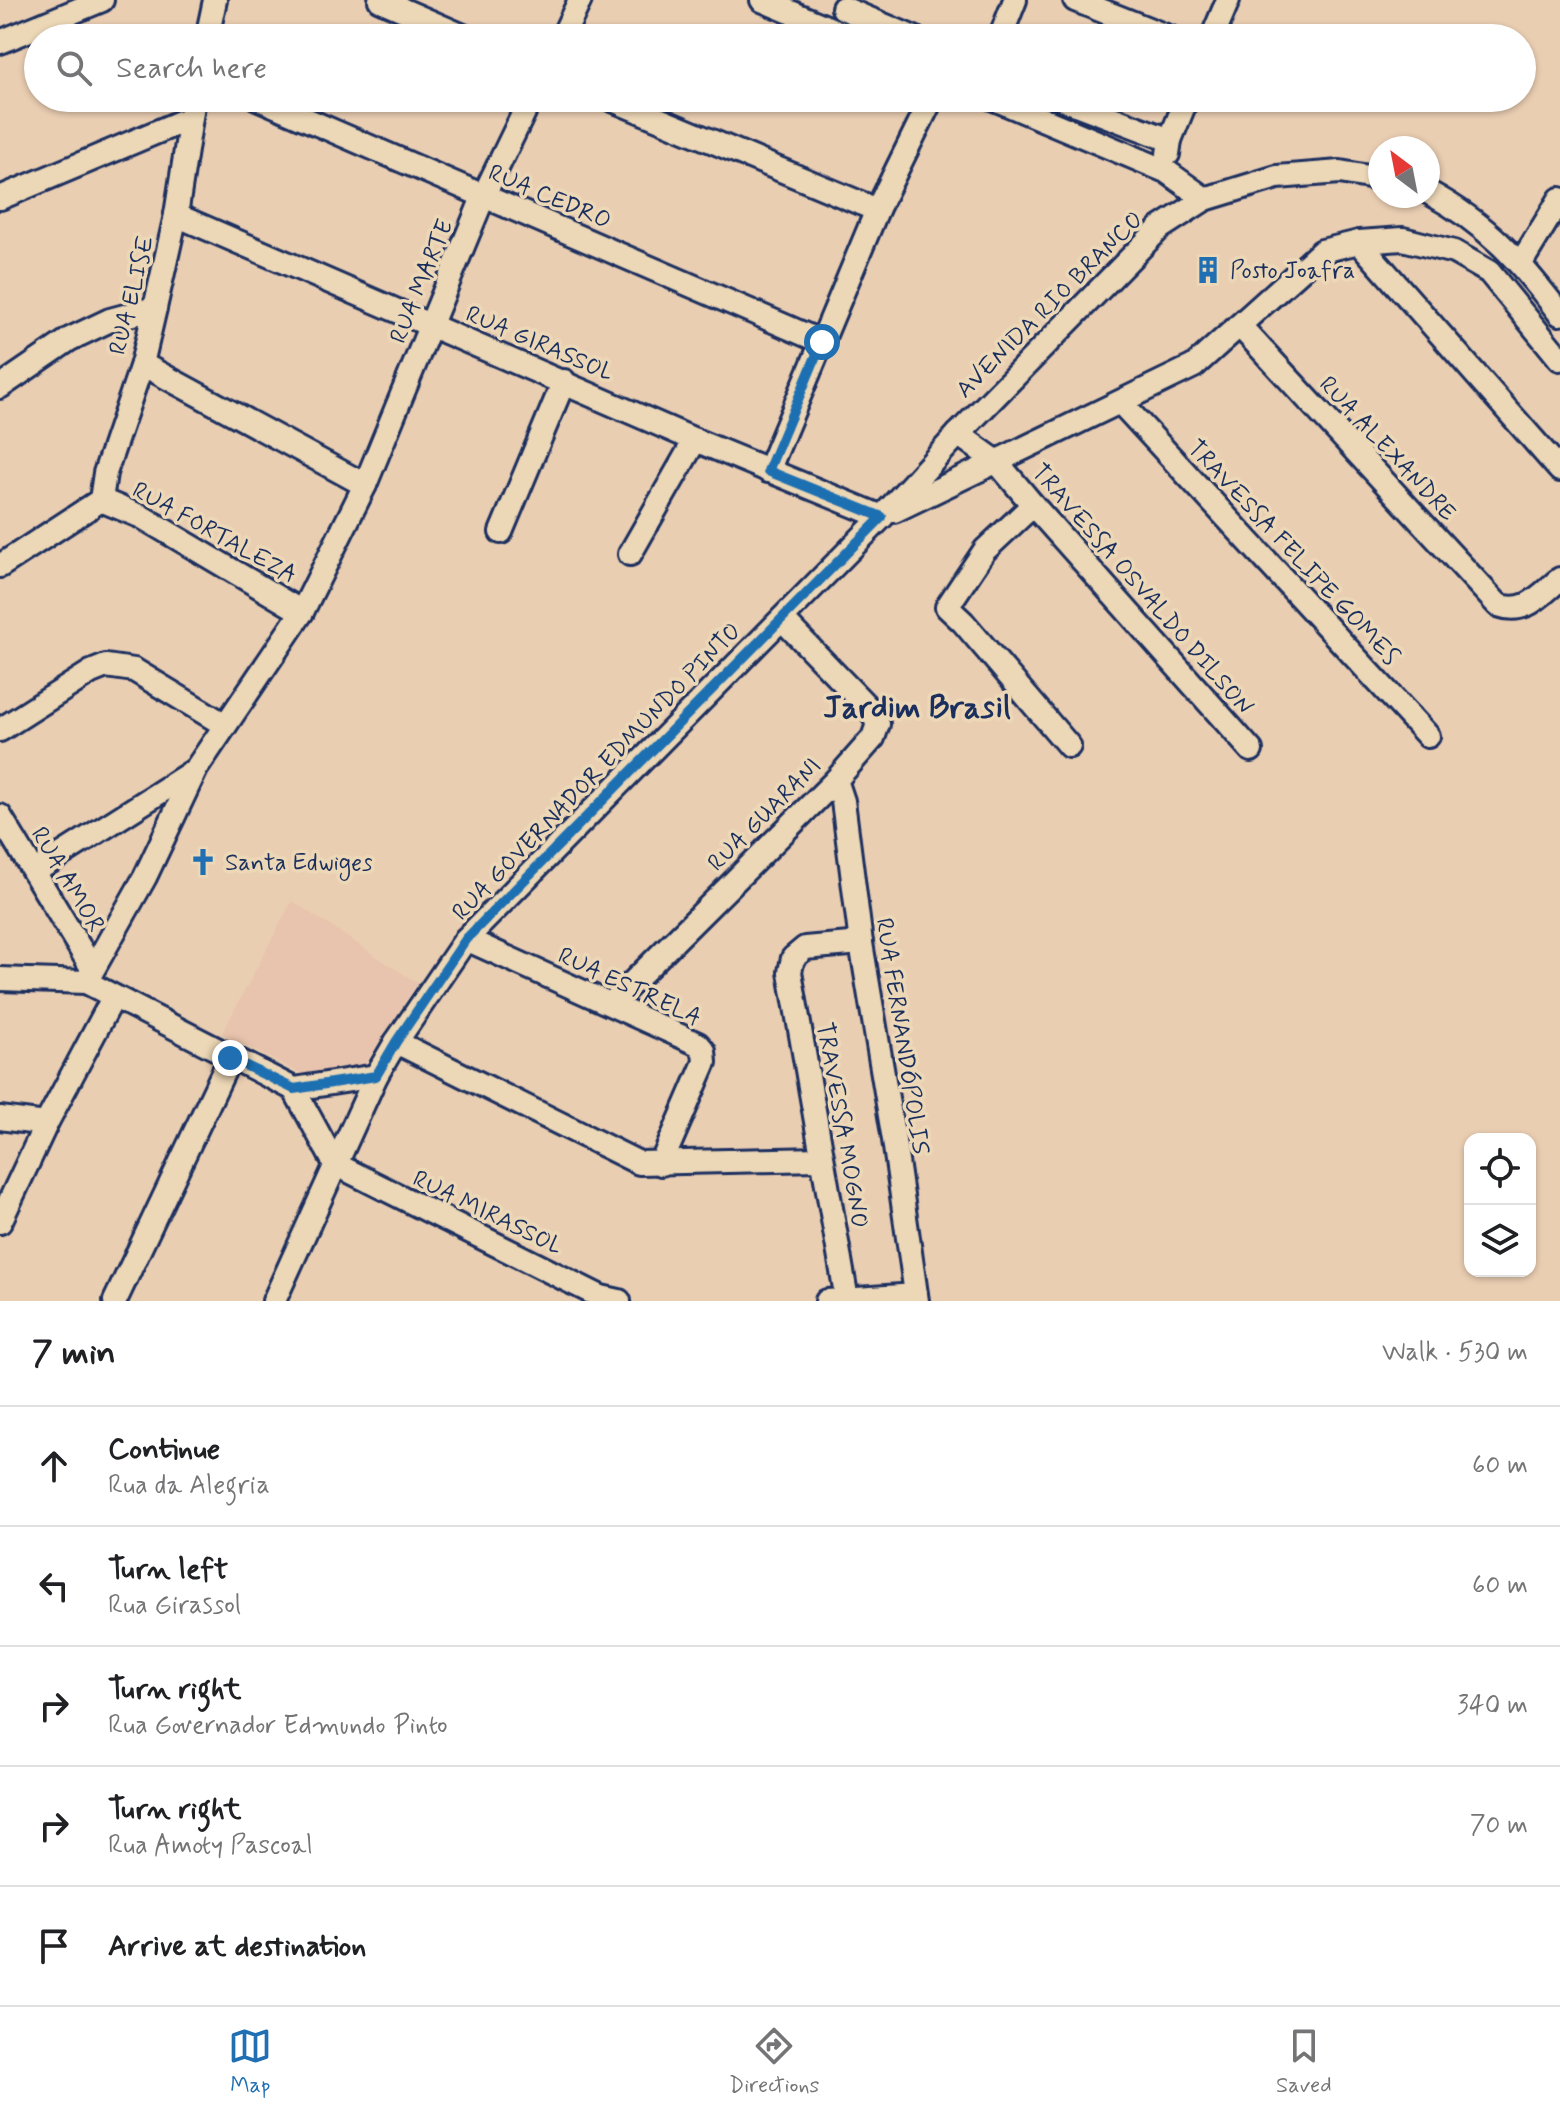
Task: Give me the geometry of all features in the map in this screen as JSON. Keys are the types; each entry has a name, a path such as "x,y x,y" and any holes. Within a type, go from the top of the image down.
{"street":[{"path":"38,24 78,5 102,0"},
{"path":"210,24 215,0"},
{"path":"380,0 436,24"},
{"path":"569,24 580,0"},
{"path":"762,0 819,24"},
{"path":"1006,24 1015,0"},
{"path":"1077,0 1136,24"},
{"path":"1218,24 1228,0"},
{"path":"844,24 845,4 886,24"},
{"path":"0,42 24,31"},
{"path":"0,198 183,112"},
{"name":"RUA ELISE","path":"101,500 117,432 142,364 176,215 191,112"},
{"name":"RUA CEDRO","path":"290,112 822,342"},
{"name":"RUA MARTE","path":"89,975 145,877 196,769 302,612 365,485 484,195 524,112"},
{"path":"642,112 877,210"},
{"path":"768,471 877,210 925,112"},
{"path":"1025,112 1166,171 1205,199"},
{"path":"1097,112 1170,140"},
{"path":"1166,171 1170,140 1181,112"},
{"name":"AVENIDA RIO BRANCO","path":"882,517 958,434 1160,228 1205,199 1277,177 1340,172 1368,177"},
{"path":"1440,199 1478,222 1521,263 1560,314"},
{"path":"1521,263 1560,199"},
{"name":"RUA GIRASSOL","path":"176,215 695,440 882,517"},
{"path":"882,517 1194,366 1322,251 1359,242 1403,239 1454,252 1489,272 1560,359"},
{"path":"1359,242 1560,470"},
{"path":"0,387 70,339 110,320 155,308"},
{"name":"RUA ALEXANDRE","path":"1240,326 1498,605 1511,610 1530,604 1560,579"},
{"path":"142,364 365,485"},
{"path":"501,532 564,381"},
{"name":"TRAVESSA FELIPE GOMES","path":"1121,403 1428,736"},
{"name":"TRAVESSA OSVALDO DILSON","path":"958,434 997,462 1251,750"},
{"path":"630,554 695,440"},
{"path":"0,566 101,500"},
{"name":"RUA FORTALEZA","path":"101,500 142,517 302,612"},
{"path":"1033,505 985,550 947,607 1069,746"},
{"name":"RUA GOVERNADOR EDMUNDO PINTO","path":"274,1301 376,1076 466,939 882,517"},
{"name":"RUA GUARANI","path":"612,1003 836,780 873,738 878,724 871,711 782,619"},
{"path":"0,730 91,672 106,666 134,670 225,725"},
{"path":"34,872 196,769"},
{"name":"RUA FERNANDÓPOLIS","path":"836,780 843,801 861,943 917,1298"},
{"name":"RUA AMOR","path":"0,816 89,975"},
{"name":"RUA ESTRELA","path":"466,939 698,1044 704,1051 705,1062 661,1164"},
{"name":"TRAVESSA MOGNO","path":"847,1300 790,972 793,959 805,948 861,943"},
{"path":"0,979 89,975 113,998 294,1089 376,1076"},
{"path":"0,1222 46,1124 113,998"},
{"path":"396,1042 639,1163 821,1159"},
{"path":"115,1301 230,1058"},
{"path":"294,1089 335,1164"},
{"path":"0,1118 46,1124"},
{"name":"RUA MIRASSOL","path":"335,1164 607,1300"},
{"path":"827,1301 917,1298"}],"shaded area":[{"path":"292,901 417,983 363,1067 308,1077 222,1034"}],"place":[{"name":"Posto Joafra","path":"1208,270"},
{"name":"Santa Edwiges","path":"203,862"}],"district":[{"name":"Jardim Brasil","path":"917,706"}],"route":[{"path":"230,1058 294,1089 376,1076 466,939 882,517 768,471 822,342"}]}
